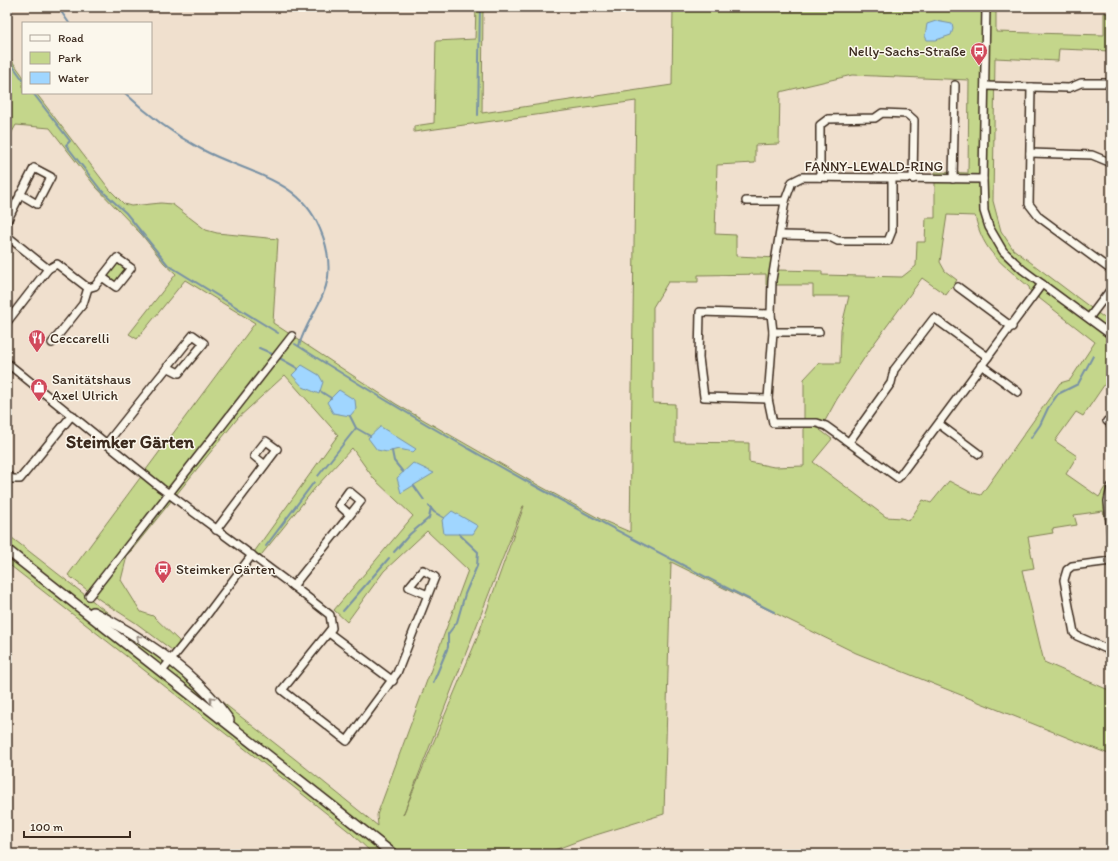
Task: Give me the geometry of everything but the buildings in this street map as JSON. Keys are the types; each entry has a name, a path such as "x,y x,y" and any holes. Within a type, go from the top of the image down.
{"street":[{"path":"986,7 983,179 984,211 993,236 1010,259 1111,335"},
{"path":"985,86 1069,88 1081,83 1111,83"},
{"name":"FANNY-LEWALD-RING","path":"953,180 955,85"},
{"path":"1031,87 1028,198 1033,210 1111,270"},
{"path":"820,177 820,125 828,119 875,118 882,113 907,114 914,120 913,179"},
{"path":"1030,153 1092,155 1109,162"},
{"path":"7,221 19,196 34,168 51,177 37,204 20,194"},
{"name":"FANNY-LEWALD-RING","path":"983,179 953,180 802,177 796,179 789,187 785,201 772,280 771,314 773,332 768,399 773,423 821,424 849,442 898,478 981,365 1012,327 1042,284"},
{"path":"780,235 828,236 838,241 888,241 892,231 892,179"},
{"path":"746,201 785,201"},
{"path":"7,236 48,269"},
{"path":"7,322 48,269 57,264 88,288"},
{"path":"88,288 95,286 102,277"},
{"path":"958,287 1012,327"},
{"path":"52,343 83,304 88,288"},
{"path":"1089,318 1111,289"},
{"path":"768,399 704,397 699,358 700,312 771,314"},
{"path":"849,442 891,383 894,370 934,318 988,357"},
{"path":"773,332 820,332"},
{"path":"107,443 167,367 193,335 204,343 179,373 167,367"},
{"path":"89,596 292,336"},
{"path":"7,363 216,530 294,586 330,615 332,628 282,690 347,741 393,681 428,595"},
{"path":"981,365 1018,392"},
{"path":"7,475 12,479 20,479 72,415"},
{"path":"939,424 979,454"},
{"path":"216,530 265,465"},
{"path":"1111,487 1108,501 1111,534"},
{"path":"294,586 350,515"},
{"path":"7,550 393,854"},
{"path":"162,671 200,624 252,555"},
{"path":"1111,561 1072,566 1067,570 1064,580 1072,629 1074,633 1077,636 1111,652"},
{"path":"65,595 89,610 115,622 170,661 209,695 247,739"},
{"path":"329,632 393,681"}],"green space":[{"path":"476,7 483,7 482,113 672,85 673,7 996,7 996,32 1104,35 1104,13 1111,13 1111,51 1059,49 1058,61 995,58 993,201 1001,231 1013,249 1111,323 1111,375 1083,416 1076,412 1055,441 1077,456 1066,474 1099,497 1105,487 1111,491 1111,519 1105,519 1103,511 1074,515 1077,525 1052,529 1053,533 1028,537 1034,568 1022,570 1044,662 1111,691 1111,755 856,653 671,562 664,814 586,838 544,854 373,854 351,833 281,777 7,563 7,534 295,759 378,826 377,815 468,570 427,531 384,571 347,622 334,610 413,516 374,479 352,448 315,488 258,559 252,555 338,435 285,375 238,418 127,556 121,580 141,612 153,616 179,641 179,650 176,653 136,623 100,600 68,575 255,323 185,280 137,339 129,334 176,274 164,263 142,235 95,186 50,128 16,125 7,141 7,54 22,75 22,94 37,94 110,190 124,204 131,206 161,203 172,204 206,230 217,233 278,239 273,323 396,404 527,479 602,520 630,532 636,101 414,132 414,126 434,123 436,41 475,39","holes":["852,75 969,80 968,173 935,172 935,218 926,218 925,242 917,242 916,266 902,277 822,275 822,271 777,270 778,258 736,256 736,235 715,234 717,165 755,163 755,145 779,144 780,92","947,215 975,216 983,240 1002,264 1029,287 1030,291 1095,342 1070,380 1060,383 981,495 970,492 949,481 931,503 923,500 909,521 902,518 886,517 813,462 832,439 820,430 837,399 873,345 922,278 946,295 957,280 945,271 940,262","766,274 766,285 813,285 813,296 849,296 841,329 840,363 819,363 804,379 804,466 774,467 749,462 749,443 675,442 675,404 653,403 653,307 668,282 698,282 698,275","523,506 476,641 403,815"]},
{"path":"117,261 127,269 115,283 106,276"}],"water":[{"path":"936,21 952,24 953,29 951,35 936,40 927,40 925,36 927,24"},
{"path":"302,365 319,375 323,382 319,394 303,387 292,375"},
{"path":"339,390 355,400 356,409 350,416 333,413 327,402"},
{"path":"380,427 416,449 413,452 399,449 387,452 377,450 368,438"},
{"path":"413,463 434,473 401,493 397,478"},
{"path":"452,511 478,526 473,534 444,534 442,520"}],"waterway":[{"path":"58,7 68,22"},
{"path":"478,115 480,7"},
{"path":"7,58 22,79"},
{"path":"34,94 70,141 66,145 100,189 126,213 168,265 278,333"},
{"path":"126,94 171,130 201,149 269,178 285,187 299,198 311,212 320,229 326,247 329,265 328,277 323,295 299,346"},
{"path":"295,344 412,416 532,484 652,549 774,612"},
{"path":"259,348 298,369"},
{"path":"1031,438 1040,425 1048,408 1058,394 1078,384 1093,356"},
{"path":"320,391 331,398"},
{"path":"318,476 356,428 350,416"},
{"path":"356,428 370,436"},
{"path":"392,451 394,461 403,472"},
{"path":"266,546 314,482"},
{"path":"414,486 424,500"},
{"path":"429,506 434,512 444,518"},
{"path":"394,552 410,534 429,518 431,508"},
{"path":"433,683 448,647 448,634 457,622 465,594 477,566 478,552 459,534"},
{"path":"343,611 389,558"}],"place":[{"name":"Nelly-Sachs-Straße","path":"979,66"},
{"name":"Ceccarelli","path":"37,353"},
{"name":"Sanitätshaus Axel Ulrich","path":"39,402"},
{"name":"Steimker Gärten","path":"163,584"}],"district":[{"name":"Steimker Gärten","path":"130,442"}]}
